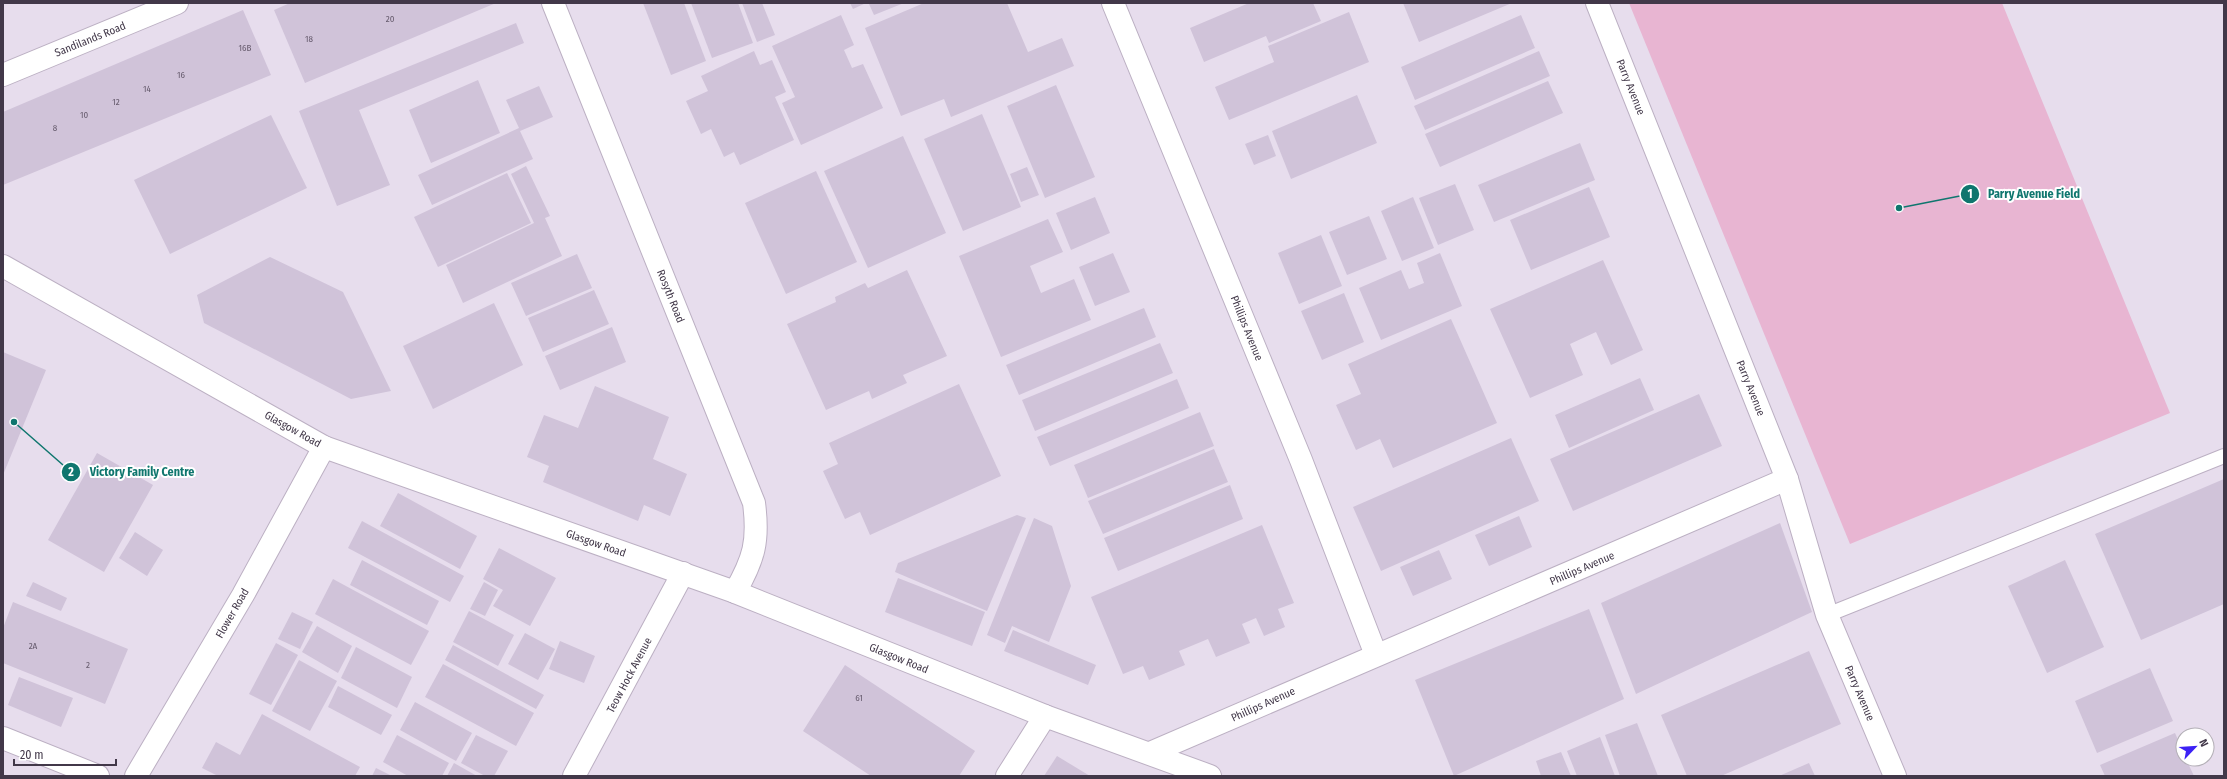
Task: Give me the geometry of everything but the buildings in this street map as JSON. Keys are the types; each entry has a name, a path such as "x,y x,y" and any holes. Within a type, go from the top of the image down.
{"street":[{"name":"Sandilands Road","path":"3,75 177,3"},
{"name":"Rosyth Road","path":"553,3 754,503 757,529 749,568 735,592"},
{"name":"Phillips Avenue","path":"1113,3 1301,460 1376,655"},
{"name":"Parry Avenue","path":"1597,3 1787,480 1827,615 1895,776"},
{"name":"Glasgow Road","path":"3,266 324,447 684,573 1045,716 1210,776"},
{"name":"Flower Road","path":"136,776 243,595 324,447"},
{"name":"Phillips Avenue","path":"1150,753 1787,480"},
{"name":"Teow Hock Avenue","path":"574,776 684,573"},
{"path":"1007,776 1045,716"},
{"path":"3,738 98,776"}],"lane":[{"path":"1827,615 2224,456"}],"shaded area":[{"path":"3,3 2224,3 2224,776 3,776"},
{"path":"1629,3 2002,3 2170,413 1850,544"}],"place":[{"name":"Parry Avenue Field","path":"1899,208"},
{"name":"Victory Family Centre","path":"14,422"}]}
